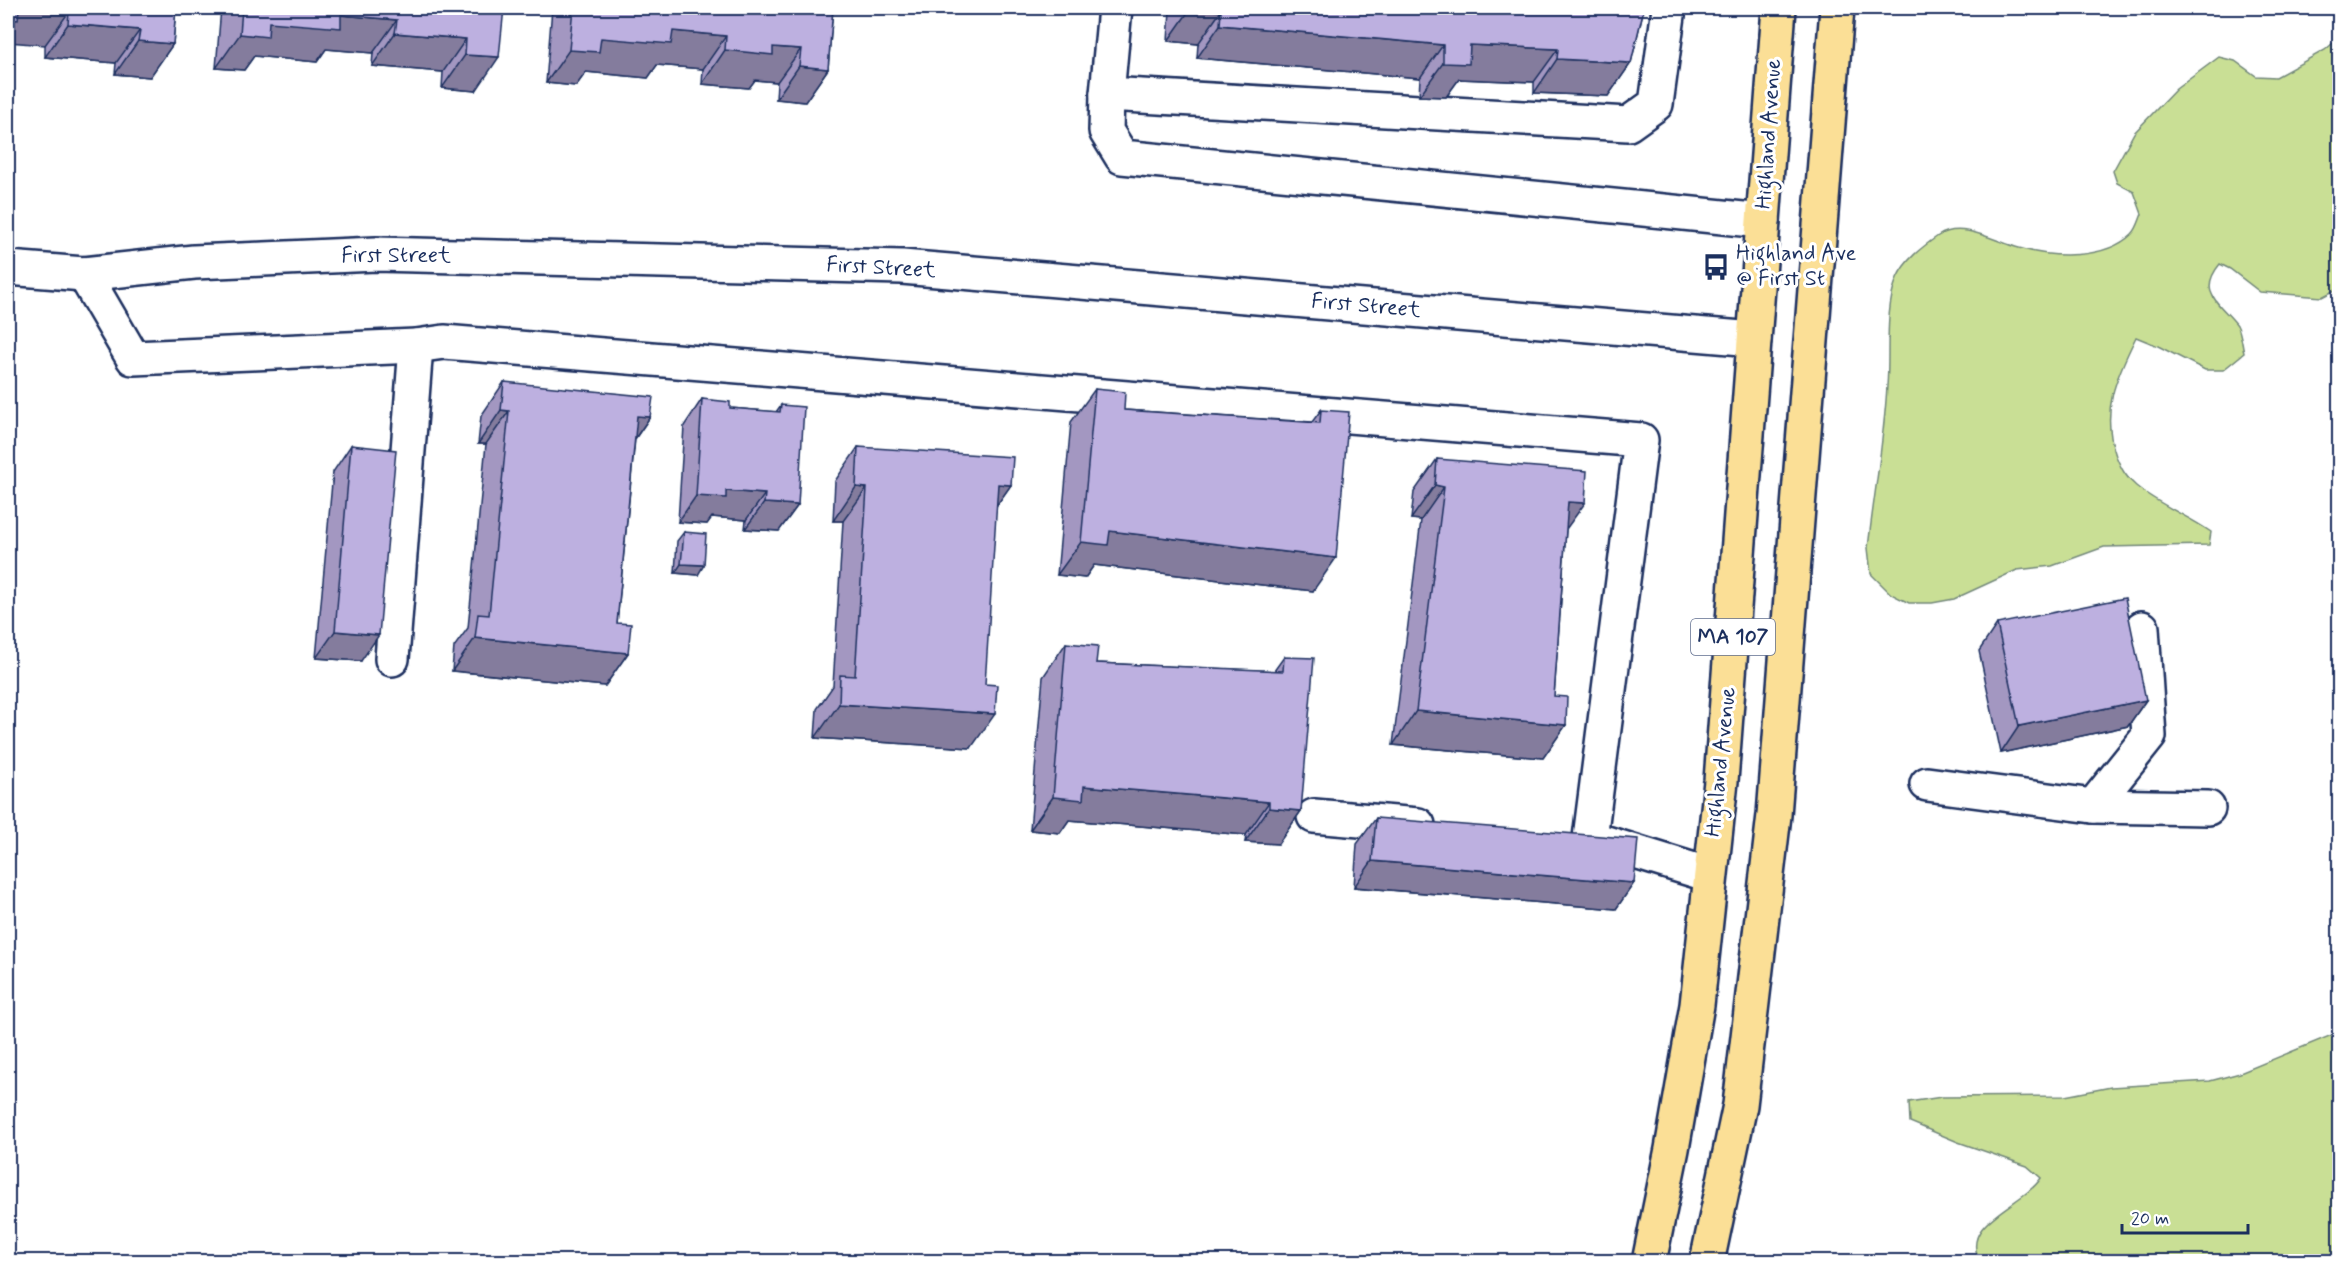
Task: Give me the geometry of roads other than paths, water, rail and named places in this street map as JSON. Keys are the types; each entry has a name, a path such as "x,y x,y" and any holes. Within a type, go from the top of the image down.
{"main road":[{"name":"Highland Avenue","path":"1649,1262 1672,1149 1696,1005 1724,745 1779,8"},
{"name":"MA 107","path":"1707,1262 1740,1105 1774,815 1837,8"}],"street":[{"path":"1115,8 1106,131 1122,158 1763,221"},
{"path":"1107,93 1628,124 1656,104 1669,8"},
{"name":"First Street","path":"8,268 84,274 194,262 376,254 902,267 1754,339"},
{"path":"84,274 133,358 416,346 444,342 1641,440 1590,838"},
{"path":"392,658 416,346"},
{"path":"2093,806 2149,736 2142,628"},
{"path":"1927,783 2093,806 2208,808"},
{"path":"1314,816 1452,827"},
{"path":"1555,835 1590,838 1710,875"}],"place":[{"name":"Highland Ave @ First St","path":"1716,267"}]}
